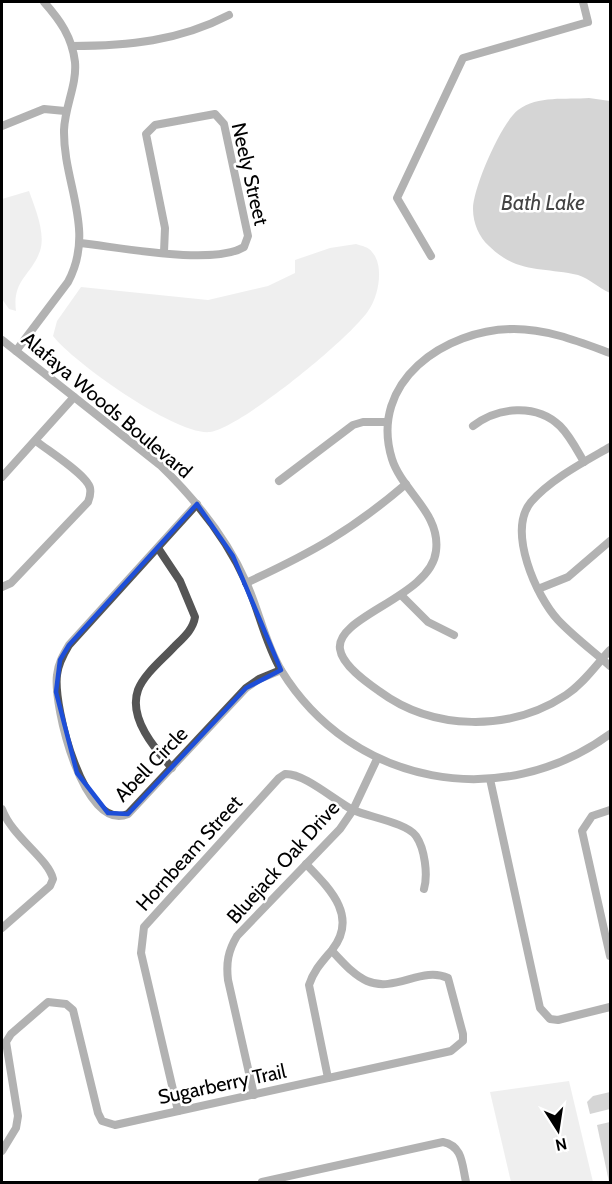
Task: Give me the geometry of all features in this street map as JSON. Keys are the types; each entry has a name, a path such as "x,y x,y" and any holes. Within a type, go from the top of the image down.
{"street":[{"path":"16,351 68,282 75,270 80,243 79,215 66,151 65,111 75,78 72,46 67,31 44,2"},
{"path":"431,256 398,198 463,58 588,22 583,2"},
{"path":"72,46 134,44 164,39 186,34 229,15"},
{"path":"2,126 44,109 65,111"},
{"name":"Neely Street","path":"80,243 164,252 214,255 239,250 248,241 224,124 215,114 155,125 146,134 165,228 164,252"},
{"path":"610,353 564,337 514,329 461,339 426,358 408,373 395,392 387,422 392,460 427,512 437,549 426,575 401,595 346,629 339,647 342,656 364,680 392,700 419,713 445,720 471,723 497,721 525,715 566,695 585,680 610,650"},
{"name":"Alafaya Woods Boulevard","path":"2,340 160,465 197,504 218,531 246,583 281,670 302,699 325,722 377,759 438,777 490,779 522,776 549,768 582,753 610,734"},
{"path":"2,477 74,398"},
{"path":"473,426 497,412 514,410 534,412 559,425 584,462"},
{"path":"279,481 353,424 387,422"},
{"path":"2,587 11,583 88,502 90,496 91,489 85,480 36,441"},
{"path":"610,447 544,490 526,511 520,537 545,604 559,621 610,666"},
{"path":"246,583 326,544 366,518 406,484"},
{"name":"Abell Circle","path":"197,504 69,645 60,660 56,692 68,746 77,773 90,793 108,813 115,817 128,814 246,688 259,679 281,670"},
{"path":"538,589 568,577 610,541"},
{"path":"158,548 180,581 195,617 191,629 144,680 138,691 137,703 147,739 172,768"},
{"path":"401,595 428,622 454,635"},
{"name":"Bluejack Oak Drive","path":"254,1095 226,964 230,949 237,936 340,829 353,810 377,759"},
{"name":"Hornbeam Street","path":"177,1111 141,953 144,927 285,774 298,775 353,810"},
{"path":"490,779 540,1008 550,1019 558,1020 610,1007"},
{"path":"2,809 19,838 49,868 53,879 50,886 2,928"},
{"path":"353,810 406,828 416,836 427,878 424,889"},
{"path":"610,810 592,816 582,831 610,956"},
{"path":"306,864 339,902 342,913 342,932 332,951 313,973 309,985 328,1078"},
{"name":"Sugarberry Trail","path":"2,1151 16,1128 18,1116 6,1042 11,1034 48,1002 66,1004 73,1010 102,1120 115,1125 451,1051 463,1041 448,978 433,974 393,984 375,983 358,976 332,951"},
{"path":"262,1182 442,1142 453,1144 459,1150 466,1182"}],"highlighted area":[{"path":"197,504 233,556 281,670 246,688 128,814 108,813 77,773 56,692 60,660 69,645"}],"shaded area":[{"path":"29,191 42,236 40,251 19,285 16,311 9,309 2,299 2,199"},
{"path":"356,244 371,250 376,258 379,272 378,288 373,302 360,321 320,358 269,399 225,427 210,432 195,430 151,411 82,363 53,336 57,321 81,287 208,300 268,286 295,273 295,260 330,248"},
{"path":"569,1081 593,1182 511,1182 490,1092"}],"water":[{"name":"Bath Lake","path":"589,98 610,101 610,293 578,275 531,268 499,255 482,238 473,214 474,199 489,156 504,128 518,110 543,100"},
{"path":"610,1092 610,1109 590,1114 587,1102 593,1096"},
{"path":"610,1122 610,1182 609,1182 597,1125"}]}
